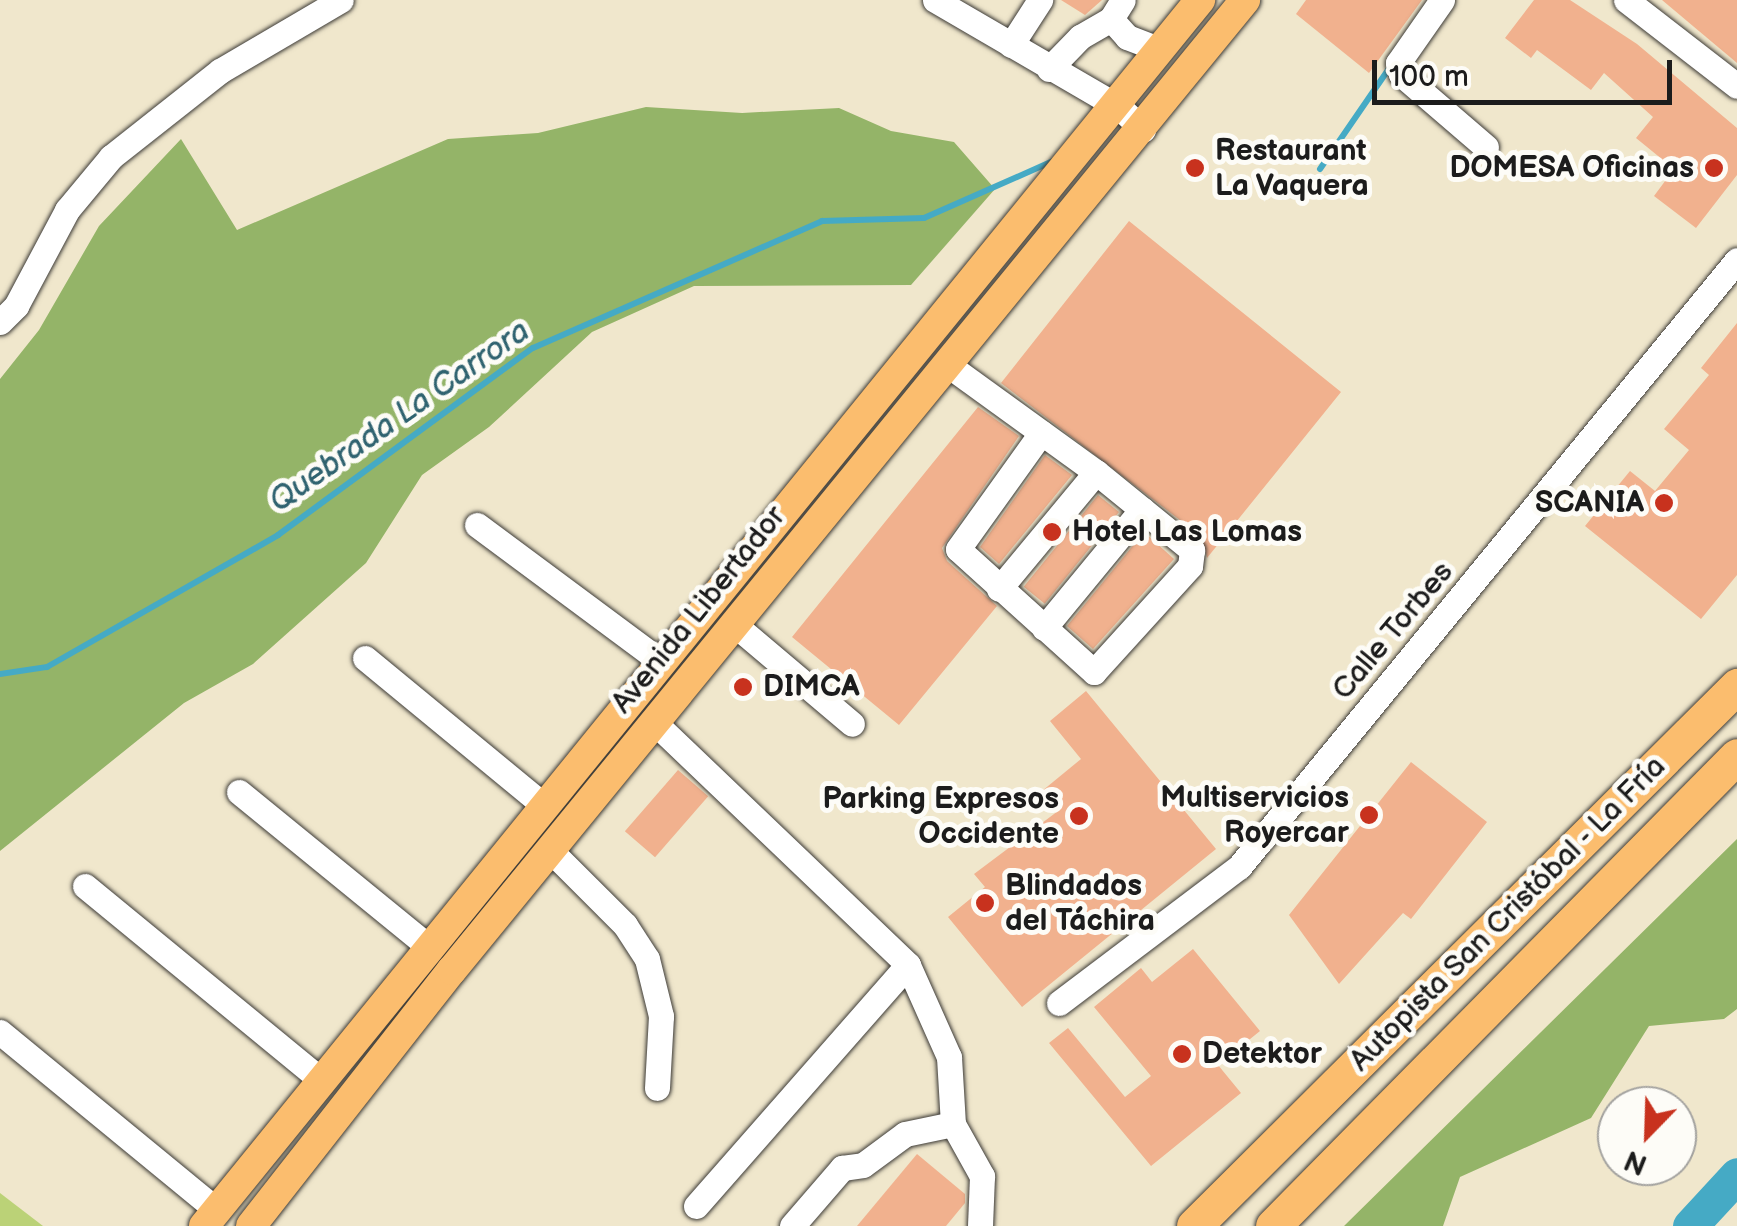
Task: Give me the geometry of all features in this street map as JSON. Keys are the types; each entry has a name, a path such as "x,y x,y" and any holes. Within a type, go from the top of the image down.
{"highway":[{"name":"Autopista San Cristóbal - La Fría","path":"1194,1226 1737,686"},
{"name":"Autopista San Cristóbal - La Fría","path":"1272,1226 1737,756"}],"main road":[{"name":"Avenida Libertador","path":"210,1218 659,660 1119,107 1200,0"},
{"name":"Avenida Libertador","path":"251,1226 550,850 1245,0"}],"street":[{"path":"0,322 16,306 66,210 111,157 220,71 342,0"},
{"path":"934,0 1119,107 1142,128"},
{"path":"1011,45 1040,0"},
{"path":"1442,0 1398,63 1401,74 1486,146"},
{"path":"1626,0 1737,86"},
{"path":"1049,68 1080,37 1117,9 1127,37 1160,50"},
{"name":"Calle Torbes","path":"1059,1003 1238,867 1737,260"},
{"path":"948,365 1041,432 1096,472 1192,550 1190,566 1094,672 960,556 960,544 1041,432"},
{"path":"999,589 1096,472"},
{"path":"1044,628 1142,509"},
{"path":"477,525 659,660"},
{"path":"735,625 852,724"},
{"path":"365,658 542,804"},
{"path":"655,722 908,965 950,1057 953,1124 982,1176 980,1226"},
{"path":"238,792 428,946"},
{"path":"550,850 625,924 647,959 661,1016 657,1088"},
{"path":"85,886 322,1081"},
{"path":"696,1206 908,965"},
{"path":"0,1032 210,1218"},
{"path":"792,1226 842,1168 864,1164 905,1134 953,1124"}],"green space":[{"path":"646,107 742,113 839,108 891,131 954,142 995,189 911,285 694,286 592,332 489,427 422,475 366,563 253,664 184,703 0,851 0,379 39,330 99,226 181,139 237,230 448,139 538,133"},
{"path":"1737,839 1737,1009 1724,1019 1649,1026 1611,1086 1597,1086 1597,1108 1591,1118 1460,1177 1443,1226 1344,1226"},
{"path":"0,1193 43,1226 0,1226"}],"building":[{"path":"1061,0 1102,0 1085,15"},
{"path":"1306,0 1422,0 1369,73 1296,14"},
{"path":"1534,0 1570,0 1637,44 1737,128 1737,175 1696,228 1654,196 1674,169 1636,138 1653,117 1604,73 1591,90 1537,50 1531,58 1505,38"},
{"path":"1662,0 1737,0 1737,63"},
{"path":"1129,221 1341,392 1207,558 1202,537 1001,383"},
{"path":"1737,323 1737,575 1701,619 1585,526 1630,471 1655,491 1689,450 1664,429 1709,375 1701,368"},
{"path":"978,407 1019,436 942,548 947,561 997,606 899,725 792,637"},
{"path":"1045,455 1072,475 999,564 980,547"},
{"path":"1098,495 1119,512 1045,604 1024,587"},
{"path":"1144,532 1174,559 1093,649 1067,626"},
{"path":"1086,691 1216,849 1022,1007 948,917 985,887 974,874 1058,811 1042,791 1081,759 1050,721"},
{"path":"1411,762 1487,822 1411,919 1403,913 1339,984 1289,915"},
{"path":"678,770 708,796 655,857 625,831"},
{"name":"Detektor","path":"1193,949 1260,1031 1218,1065 1241,1093 1151,1166 1049,1043 1068,1028 1125,1097 1151,1076 1094,1007 1141,968 1152,982"},
{"path":"917,1154 965,1194 965,1203 946,1226 857,1226"}],"waterway":[{"name":"Quebrada La Carrora","path":"1320,169 1390,67"},
{"name":"Quebrada La Carrora","path":"0,674 47,667 278,535 533,348 822,221 924,218 1053,161"},
{"path":"1690,1226 1737,1175"}],"place":[{"name":"Restaurant La Vaquera","path":"1195,168"},
{"name":"DOMESA Oficinas","path":"1714,168"},
{"name":"SCANIA","path":"1664,503"},
{"name":"Hotel Las Lomas","path":"1052,532"},
{"name":"DIMCA","path":"743,687"},
{"name":"Multiservicios Royercar","path":"1369,815"},
{"name":"Parking Expresos Occidente","path":"1079,816"},
{"name":"Blindados del Táchira","path":"985,903"},
{"name":"Detektor","path":"1182,1054"}]}
